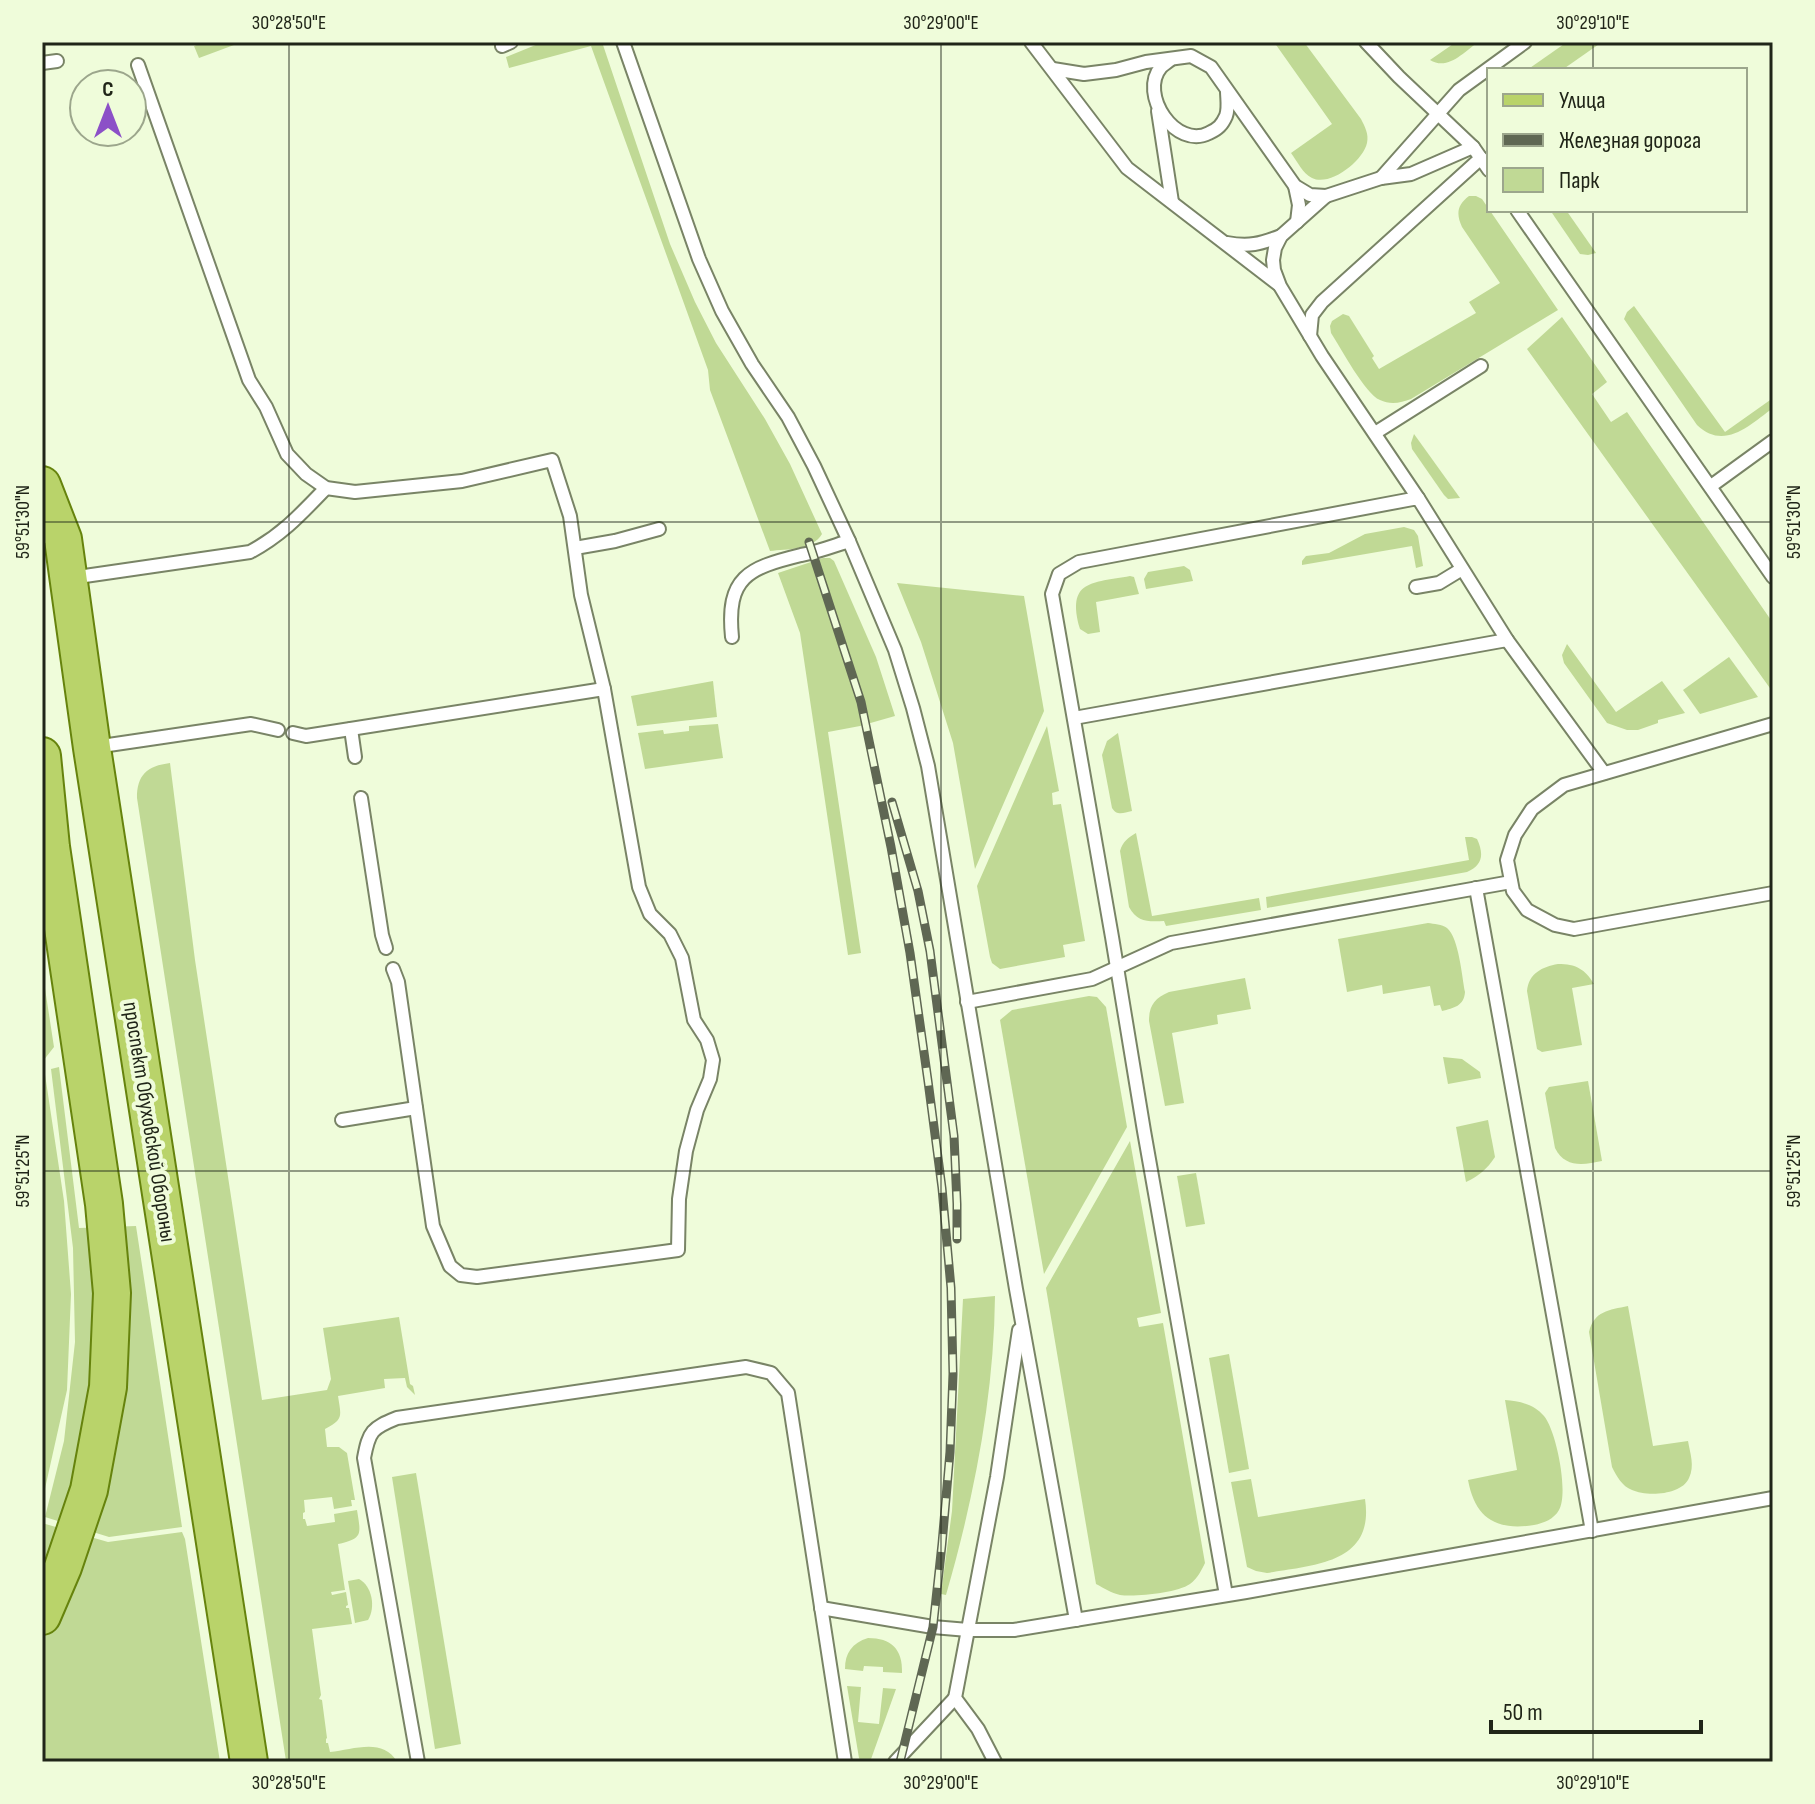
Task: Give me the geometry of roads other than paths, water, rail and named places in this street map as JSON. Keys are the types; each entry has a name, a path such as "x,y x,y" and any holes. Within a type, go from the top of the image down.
{"main road":[{"name":"проспект Обуховской Обороны","path":"42,485 63,539 92,748 249,1762"},
{"path":"42,756 51,847 104,1204 112,1293 108,1387 92,1477 63,1567 42,1616"}],"lane":[{"path":"623,42 699,259 722,311 752,364 788,417 814,466 895,650 913,708 928,766 1021,1317 1076,1620"},
{"path":"1031,42 1127,168 1280,286"},
{"path":"1366,42 1477,153 1487,167"},
{"path":"1489,68 1525,42"},
{"path":"1053,69 1084,74 1191,56 1211,67 1295,186 1310,195 1326,196 1477,153"},
{"path":"1171,59 1159,69 1154,87 1172,202"},
{"path":"42,63 57,61"},
{"path":"138,65 249,380 266,407 287,454 306,474 326,488 355,492 462,481 552,460 570,516 581,595 604,689 639,887 650,914 670,934 682,958 694,1020 707,1040 713,1060 710,1079 697,1110 686,1151 679,1199 678,1250 477,1277 461,1275 450,1266 433,1226 398,982 393,969"},
{"path":"1381,178 1459,90 1487,70"},
{"path":"1157,104 1169,123 1185,134 1203,136 1219,128 1227,113 1227,91"},
{"path":"1310,336 1312,315 1322,302 1477,153"},
{"path":"1295,186 1299,205 1297,222"},
{"path":"1225,243 1245,246 1262,244 1281,236 1326,196"},
{"path":"1518,212 1773,577"},
{"path":"1281,236 1275,248 1274,270 1310,336 1418,498 1507,640 1604,773"},
{"path":"1375,433 1481,366"},
{"path":"1711,486 1773,441"},
{"path":"68,578 250,552 272,540 297,519 326,488"},
{"path":"1226,1595 1052,594 1059,574 1079,562 1418,498"},
{"path":"575,548 659,529"},
{"path":"732,637 730,617 733,598 745,577 774,562 849,541"},
{"path":"1416,587 1439,583 1462,569"},
{"path":"1074,718 1507,640"},
{"path":"293,733 306,736 604,689"},
{"path":"92,748 251,724 278,730"},
{"path":"1773,724 1564,785 1532,809 1515,835 1507,860 1513,891 1527,910 1555,925 1574,929 1773,893"},
{"path":"351,729 355,757"},
{"path":"361,798 386,948"},
{"path":"967,1002 1092,979 1171,943 1511,882"},
{"path":"1476,888 1592,1531"},
{"path":"342,1120 416,1108"},
{"path":"895,1762 955,1698 997,1477 1021,1317"},
{"path":"418,1762 364,1458 368,1439 378,1426 397,1418 746,1367 771,1373 788,1393 845,1762"},
{"path":"821,1608 933,1627 1014,1630 1773,1498"},
{"path":"955,1698 978,1729 995,1762"}],"railway":[{"path":"809,542 861,702 891,847 928,1081 951,1288 953,1374 942,1544 933,1627 900,1762"},
{"path":"892,802 918,891 930,951 954,1136 957,1239"}]}
